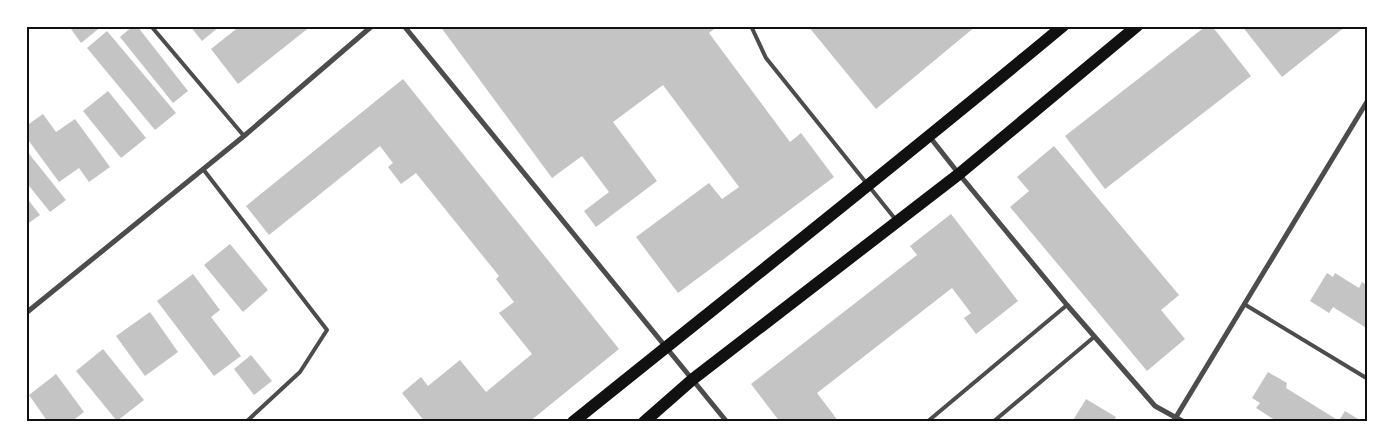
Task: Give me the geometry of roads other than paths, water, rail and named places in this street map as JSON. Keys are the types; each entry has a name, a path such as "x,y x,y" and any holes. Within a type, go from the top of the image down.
{"main road":[{"path":"573,422 962,110 1063,26"},
{"path":"644,422 693,379 959,174 1137,26"}],"street":[{"path":"26,313 244,136 372,26"},
{"path":"404,26 667,346 727,422"},
{"path":"1174,419 1368,100"},
{"path":"929,135 1067,305 1155,406 1174,419 1184,422"}],"lane":[{"path":"151,26 244,136"},
{"path":"751,26 766,58 898,222"},
{"path":"203,170 327,330 300,372 246,422"},
{"path":"1244,304 1368,379"},
{"path":"927,422 1067,305"},
{"path":"994,422 1094,337"}]}
